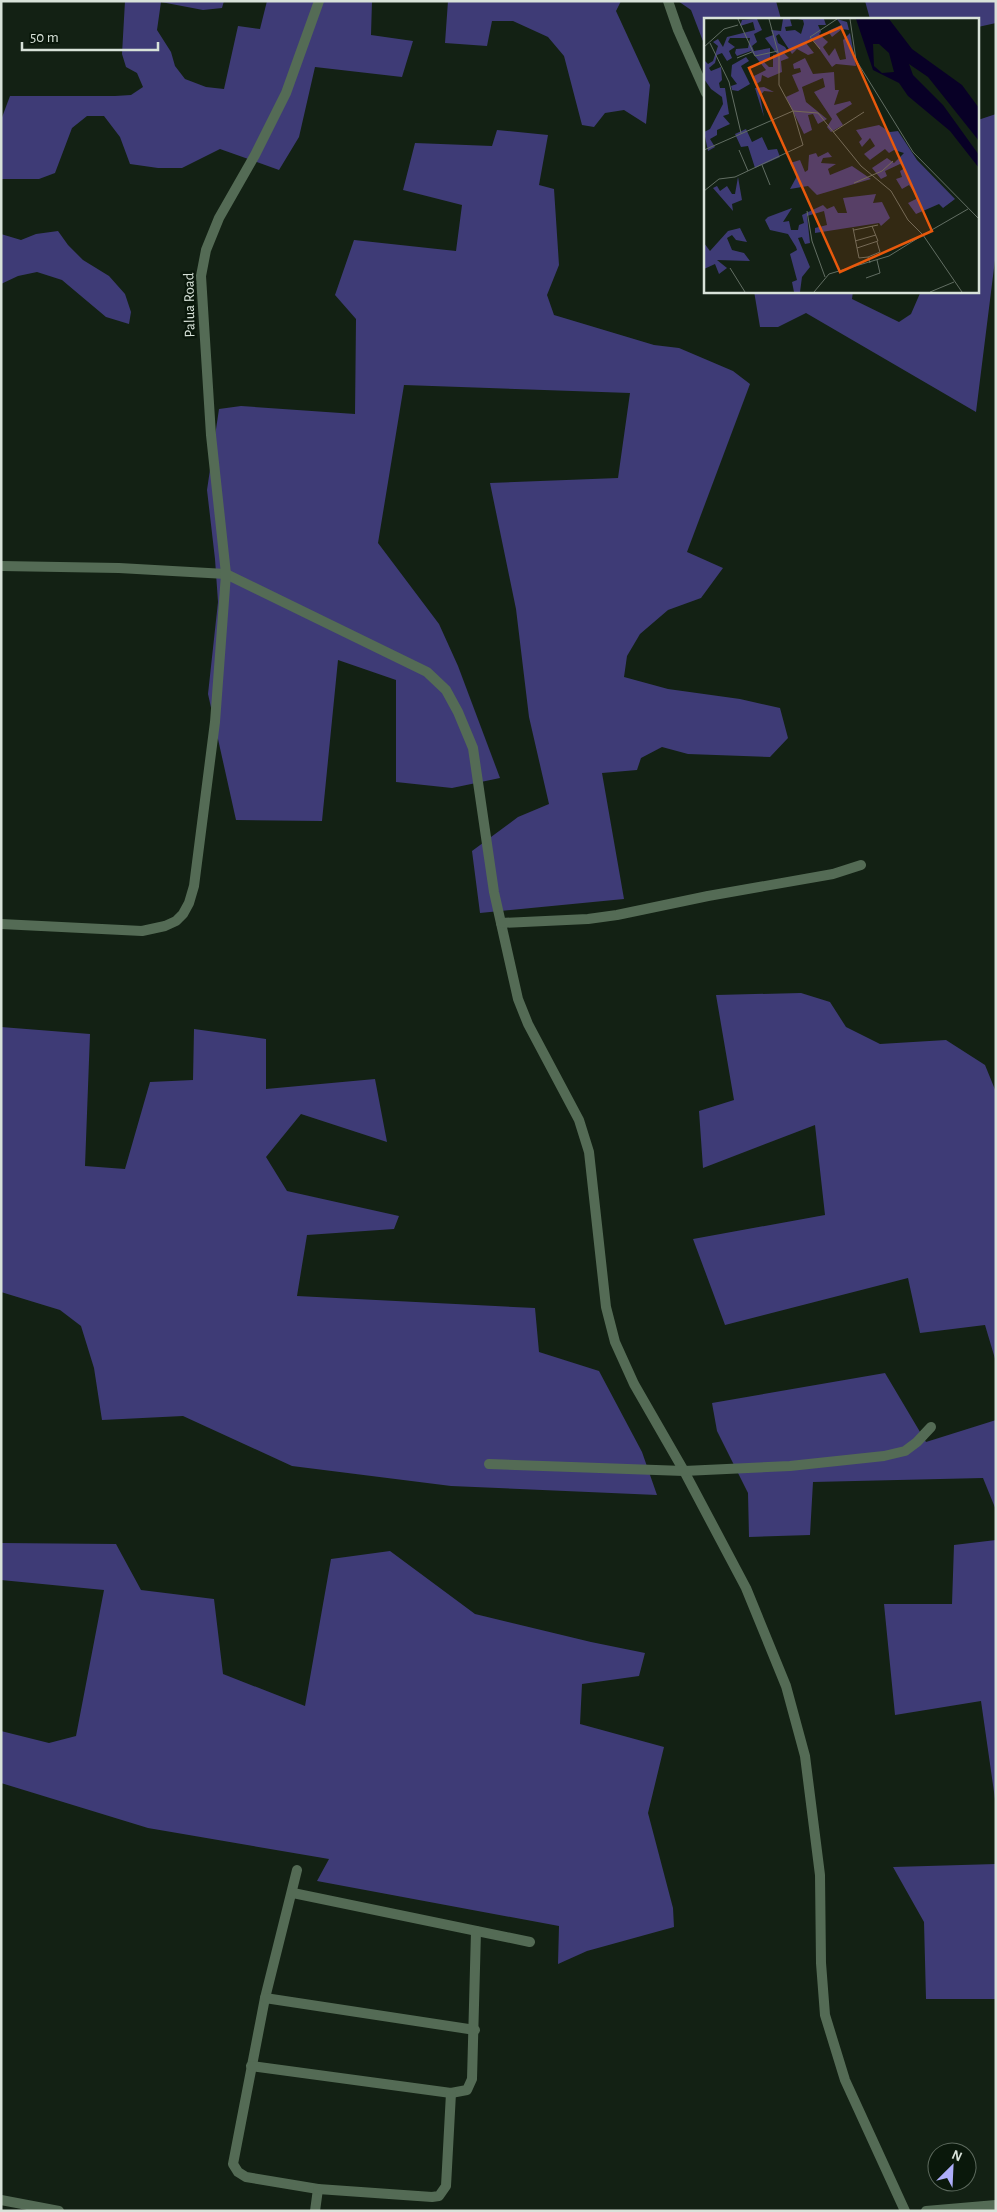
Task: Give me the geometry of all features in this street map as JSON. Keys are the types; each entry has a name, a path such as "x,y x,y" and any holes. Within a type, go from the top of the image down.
{"street":[{"name":"Palua Road","path":"1,924 142,931 165,926 176,921 183,914 194,886 209,784 226,574 209,408 201,276 206,250 219,218 255,155 286,93 320,1"},
{"path":"668,1 678,30 704,88"},
{"path":"1,566 128,568 226,574 401,658 427,672 446,690 458,712 472,748 494,892 518,998 528,1024 579,1120 589,1152 606,1306 615,1342 634,1384 684,1471 746,1588 786,1686 805,1756 818,1865 821,1963 825,2016 845,2080 905,2211"},
{"path":"501,923 616,915 708,896 833,874 861,865"},
{"path":"489,1464 684,1471 790,1466 884,1456 905,1451 931,1426"},
{"path":"297,1870 293,1893 265,1998 251,2066 233,2164 238,2172 246,2177 318,2189 439,2196 446,2186 451,2093"},
{"path":"293,1893 530,1942"},
{"path":"251,2066 462,2093 471,2085 475,2030 476,1932"},
{"path":"265,1998 475,2030"},
{"path":"315,2211 318,2189"},
{"path":"1,2200 59,2211"},
{"path":"926,2211 996,2205"}],"shaded area":[{"path":"125,1 224,1 222,8 203,10 161,2 157,30 171,52 175,66 185,79 206,87 224,89 238,26 260,29 267,1 372,1 371,35 413,41 402,77 315,67 299,137 279,170 220,149 182,168 158,168 130,164 120,137 104,116 87,116 72,128 55,173 39,179 1,179 1,120 10,96 131,95 143,87 137,73 126,67 122,54"},
{"path":"448,1 621,1 616,11 650,85 646,124 624,110 605,113 594,127 582,125 564,56 548,37 513,21 492,21 487,46 445,43"},
{"path":"678,1 776,1 781,18 704,18 704,44 691,10"},
{"path":"865,1 996,1 996,23 980,27 980,18 870,18"},
{"path":"996,114 996,252 976,412 806,313 778,327 760,327 754,292 853,292 852,299 899,322 911,314 921,292 980,292 980,119"},
{"path":"497,130 548,135 539,185 554,189 559,265 547,295 554,315 654,345 679,348 733,371 750,384 687,552 723,568 701,598 668,610 640,634 627,656 624,677 668,689 740,699 780,708 788,738 770,757 688,754 662,747 641,758 637,770 602,773 624,899 480,913 472,851 518,817 549,804 529,717 516,609 490,483 618,478 630,393 404,385 378,543 439,624 458,666 500,778 452,788 396,782 396,680 338,660 322,821 236,820 208,694 218,602 207,490 219,409 241,406 355,414 356,319 335,295 354,240 456,251 462,205 403,190 415,143 492,146"},
{"path":"58,231 68,245 83,260 109,276 125,294 131,312 129,324 106,317 62,280 37,272 18,276 1,284 1,234 21,240 36,234"},
{"path":"801,993 830,1002 846,1027 880,1044 946,1040 985,1065 996,1092 996,1362 985,1325 920,1333 908,1278 725,1325 693,1239 825,1215 815,1125 703,1168 699,1111 734,1100 716,995"},
{"path":"1,1027 90,1034 85,1166 125,1169 150,1082 193,1080 194,1029 266,1039 266,1089 375,1079 387,1142 301,1114 266,1157 287,1191 399,1216 394,1229 307,1235 297,1296 535,1308 539,1352 599,1371 642,1452 657,1495 451,1486 292,1466 183,1416 102,1420 94,1368 81,1326 60,1310 1,1292"},
{"path":"885,1373 926,1442 996,1420 996,1510 983,1478 813,1482 810,1535 749,1537 748,1493 717,1431 712,1403"},
{"path":"996,1540 996,1806 981,1701 895,1715 884,1604 952,1604 954,1545"},
{"path":"1,1543 116,1544 141,1590 214,1599 223,1674 305,1706 331,1559 390,1551 475,1614 645,1653 639,1676 582,1684 580,1724 664,1747 648,1813 673,1908 674,1927 587,1951 558,1964 559,1926 317,1881 329,1859 148,1828 1,1783 1,1731 49,1743 76,1736 104,1590 1,1580"},
{"path":"996,1864 996,1999 926,1999 924,1922 893,1867"}]}
